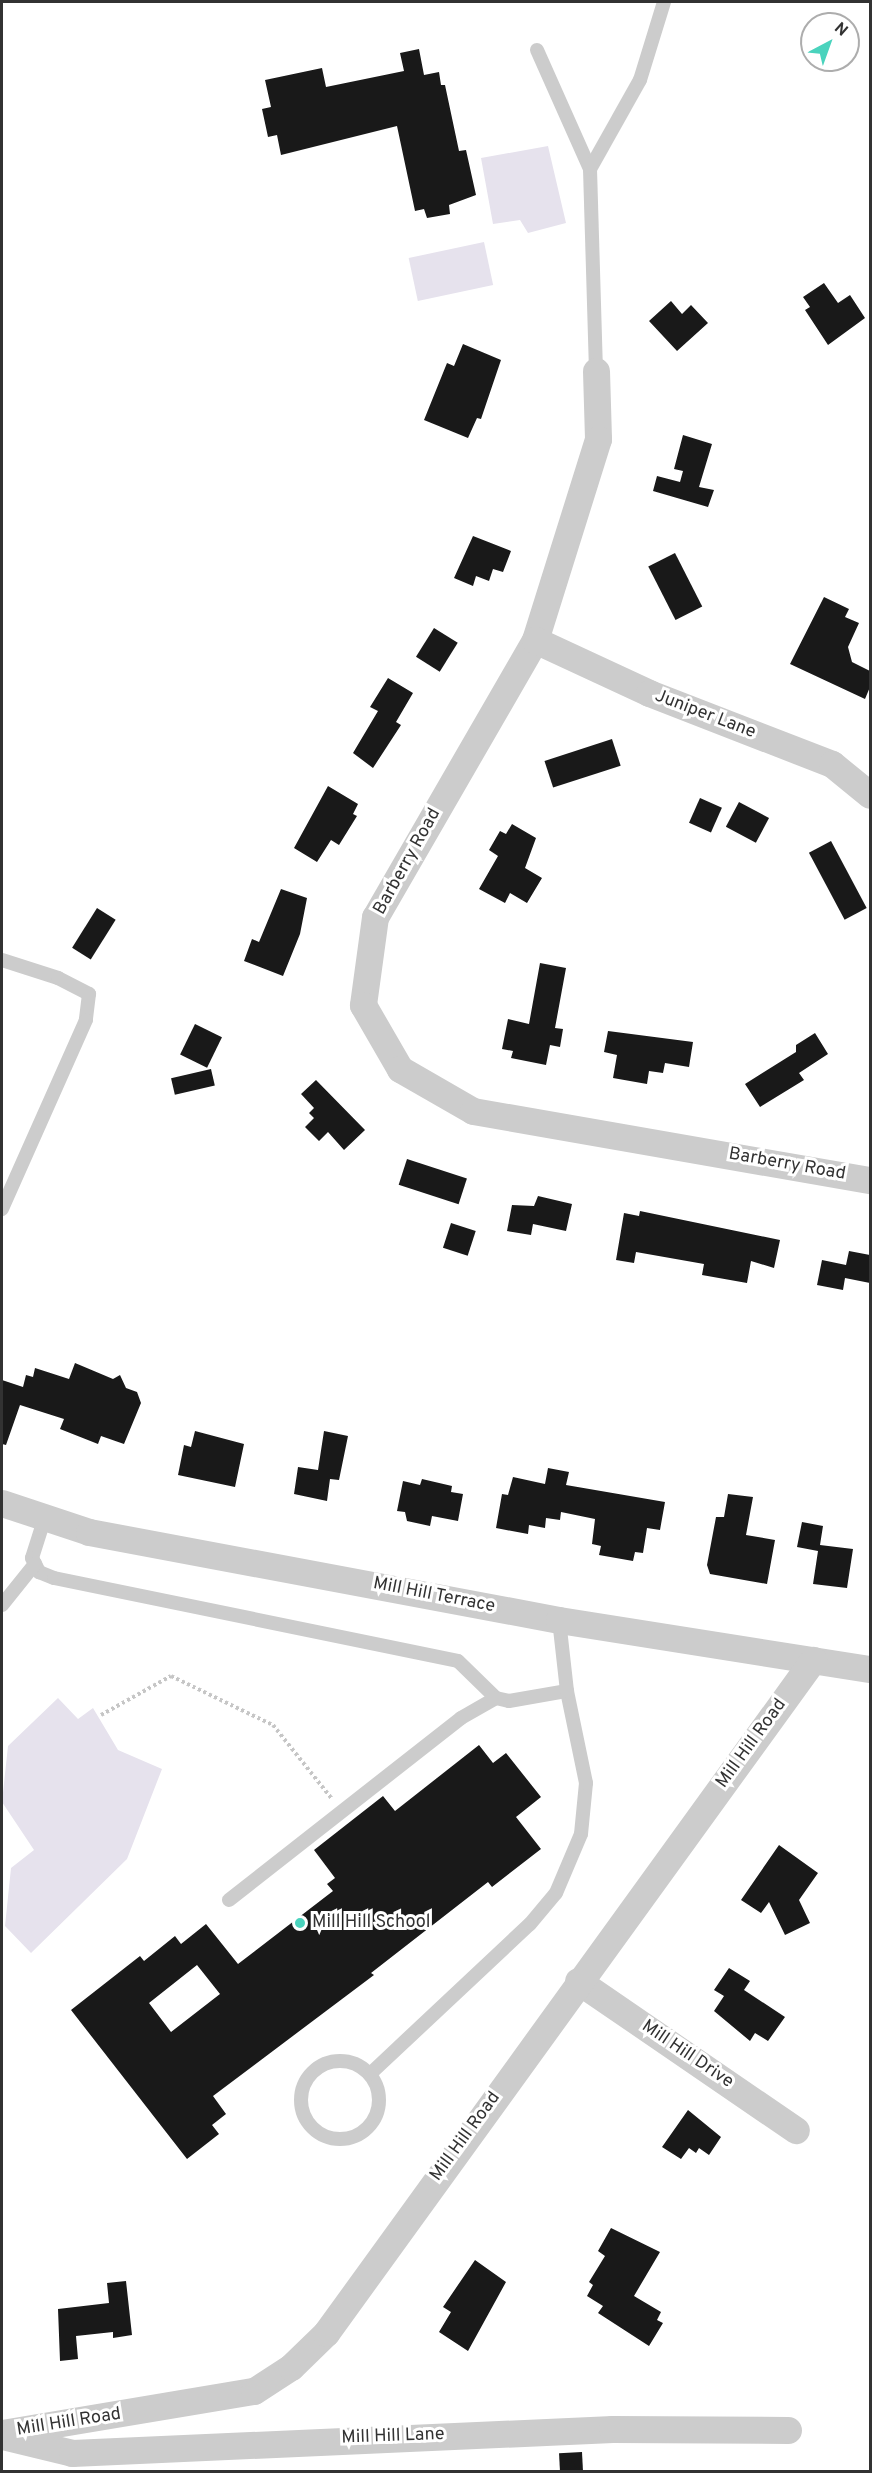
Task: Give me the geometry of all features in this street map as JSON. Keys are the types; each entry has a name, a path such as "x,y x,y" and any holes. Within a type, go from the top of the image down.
{"street":[{"name":"Barberry Road","path":"596,371 598,439 535,640 375,917 363,1005 400,1069 473,1111 869,1175"},
{"name":"Juniper Lane","path":"535,640 649,693 832,764 870,795"},
{"name":"Mill Hill Terrace","path":"2,1503 89,1532 559,1620 870,1669"},
{"name":"Mill Hill Road","path":"2,2435 216,2400 254,2391 291,2367 326,2333 578,1981 813,1660"},
{"name":"Mill Hill Drive","path":"578,1981 796,2130"},
{"name":"Mill Hill Lane","path":"2,2435 72,2453 612,2429 788,2430"}],"lane":[{"path":"590,169 640,80 664,2"},
{"path":"537,50 590,169 596,371"},
{"path":"2,960 58,978 89,994 86,1020 2,1209"},
{"path":"45,1517 32,1558 39,1572 54,1578 458,1661 496,1698 509,1701 567,1691"},
{"path":"2,1605 35,1564"},
{"path":"370,2074 515,1939 556,1893 581,1834 585,1783 567,1691 559,1620"},
{"path":"229,1900 461,1718 496,1698"},
{"path":"342,2060 357,2064 370,2074 378,2087 380,2102 367,2130 353,2138 338,2140 310,2127 300,2098 313,2070 327,2062 342,2060"}],"path":[{"path":"101,1715 171,1676 273,1725 342,1811"}],"shaded area":[{"path":"548,146 566,223 528,233 520,220 493,224 481,158"},
{"path":"484,242 493,285 418,301 409,258"},
{"path":"58,1698 78,1719 93,1708 118,1750 162,1769 127,1859 31,1953 5,1926 11,1868 34,1850 2,1802 8,1746"}],"building":[{"path":"419,49 424,75 439,72 441,85 445,85 459,151 466,150 476,195 449,205 450,214 427,218 424,209 415,211 397,126 281,155 277,135 268,137 262,109 271,107 265,80 322,68 326,87 404,71 400,53"},
{"path":"824,283 838,303 850,295 865,318 828,345 805,310 810,307 803,297"},
{"path":"671,301 682,314 691,305 708,323 677,351 649,321"},
{"path":"463,344 501,360 481,419 477,418 468,438 424,420 447,363 454,366"},
{"path":"683,435 712,444 699,487 714,490 708,507 653,491 657,476 680,482 683,471 674,469"},
{"path":"473,536 511,551 503,572 493,569 489,581 476,576 473,586 454,578"},
{"path":"675,553 702,606 676,620 648,567"},
{"path":"824,597 849,609 845,617 859,623 848,647 852,662 870,671 870,687 865,699 790,664"},
{"path":"434,628 458,643 440,672 416,657"},
{"path":"388,678 413,693 396,722 401,725 373,768 353,753 378,711 370,707"},
{"path":"612,739 621,766 553,788 544,761"},
{"path":"328,786 358,804 353,814 357,816 339,845 331,840 317,862 294,848"},
{"path":"700,798 722,808 711,832 689,823"},
{"path":"739,802 769,818 756,843 726,827"},
{"path":"512,824 536,838 525,868 542,878 527,903 510,893 505,903 479,889 498,856 489,850 500,831 506,834"},
{"path":"831,841 867,908 845,920 809,853"},
{"path":"281,889 307,898 300,934 283,976 244,961 252,939 259,942"},
{"path":"97,908 116,920 91,960 72,948"},
{"path":"540,963 566,968 555,1028 563,1029 560,1047 550,1045 546,1065 511,1058 513,1051 502,1049 508,1019 529,1024"},
{"path":"195,1024 222,1037 207,1068 180,1055"},
{"path":"608,1031 693,1042 689,1067 665,1063 663,1073 649,1071 647,1084 613,1078 617,1055 604,1052"},
{"path":"815,1033 828,1054 799,1073 804,1080 760,1107 745,1084 796,1052 796,1045"},
{"path":"211,1069 215,1086 175,1095 171,1078"},
{"path":"316,1080 365,1130 344,1150 328,1132 319,1141 305,1127 314,1118 309,1113 314,1108 301,1094"},
{"path":"407,1159 467,1178 459,1204 399,1185"},
{"path":"538,1196 572,1204 566,1231 533,1224 531,1235 507,1231 512,1205 534,1206"},
{"path":"640,1211 780,1240 774,1268 751,1261 747,1283 702,1275 704,1264 636,1252 634,1263 616,1260 624,1213 639,1216"},
{"path":"451,1223 476,1231 468,1256 443,1248"},
{"path":"849,1251 870,1255 870,1283 845,1278 843,1290 817,1285 822,1260 846,1265"},
{"path":"75,1363 113,1379 120,1375 126,1388 137,1392 141,1403 124,1444 101,1436 98,1444 60,1429 64,1419 20,1405 6,1445 2,1444 2,1380 23,1387 26,1375 33,1377 35,1368 69,1379"},
{"path":"195,1431 244,1444 235,1487 178,1475 184,1445 191,1447"},
{"path":"324,1431 348,1436 339,1480 330,1479 327,1501 294,1494 298,1467 318,1470"},
{"path":"548,1468 569,1472 566,1485 665,1502 660,1530 647,1528 643,1553 635,1552 633,1561 599,1555 601,1546 592,1544 595,1519 561,1512 560,1520 546,1518 545,1528 529,1525 528,1534 496,1528 502,1494 508,1495 513,1477 545,1484"},
{"path":"422,1479 452,1486 451,1492 463,1494 458,1521 432,1516 430,1526 407,1521 405,1512 397,1511 403,1481 420,1485"},
{"path":"728,1494 753,1497 746,1535 775,1540 767,1584 710,1574 707,1565 716,1517 724,1517"},
{"path":"802,1522 823,1526 820,1545 853,1549 847,1588 813,1584 818,1551 797,1547"},
{"path":"479,1745 493,1763 506,1753 541,1797 516,1817 541,1849 492,1887 488,1882 371,1973 374,1975 213,2096 226,2114 212,2125 219,2134 187,2159 71,2010 140,1956 144,1961 175,1936 181,1944 206,1924 238,1964 333,1891 327,1884 335,1878 314,1850 383,1796 395,1811","holes":["197,1965 220,1994 171,2032 149,2003"]},
{"path":"779,1845 818,1873 799,1900 810,1923 785,1935 769,1902 761,1913 741,1900"},
{"path":"729,1968 750,1981 744,1990 785,2017 768,2041 755,2033 750,2041 714,2011 724,1996 714,1990"},
{"path":"688,2110 721,2137 709,2155 699,2148 696,2153 689,2148 681,2159 662,2147"},
{"path":"611,2228 660,2252 634,2296 661,2312 657,2320 663,2323 649,2346 598,2313 603,2306 587,2296 593,2285 589,2282 605,2256 598,2251"},
{"path":"475,2260 506,2282 468,2351 439,2332 451,2312 443,2307"},
{"path":"126,2281 132,2335 113,2338 113,2332 76,2336 78,2359 60,2361 58,2309 109,2303 107,2283"},
{"path":"582,2452 583,2472 560,2472 559,2453"}],"place":[{"name":"Mill Hill School","path":"300,1923"}]}
